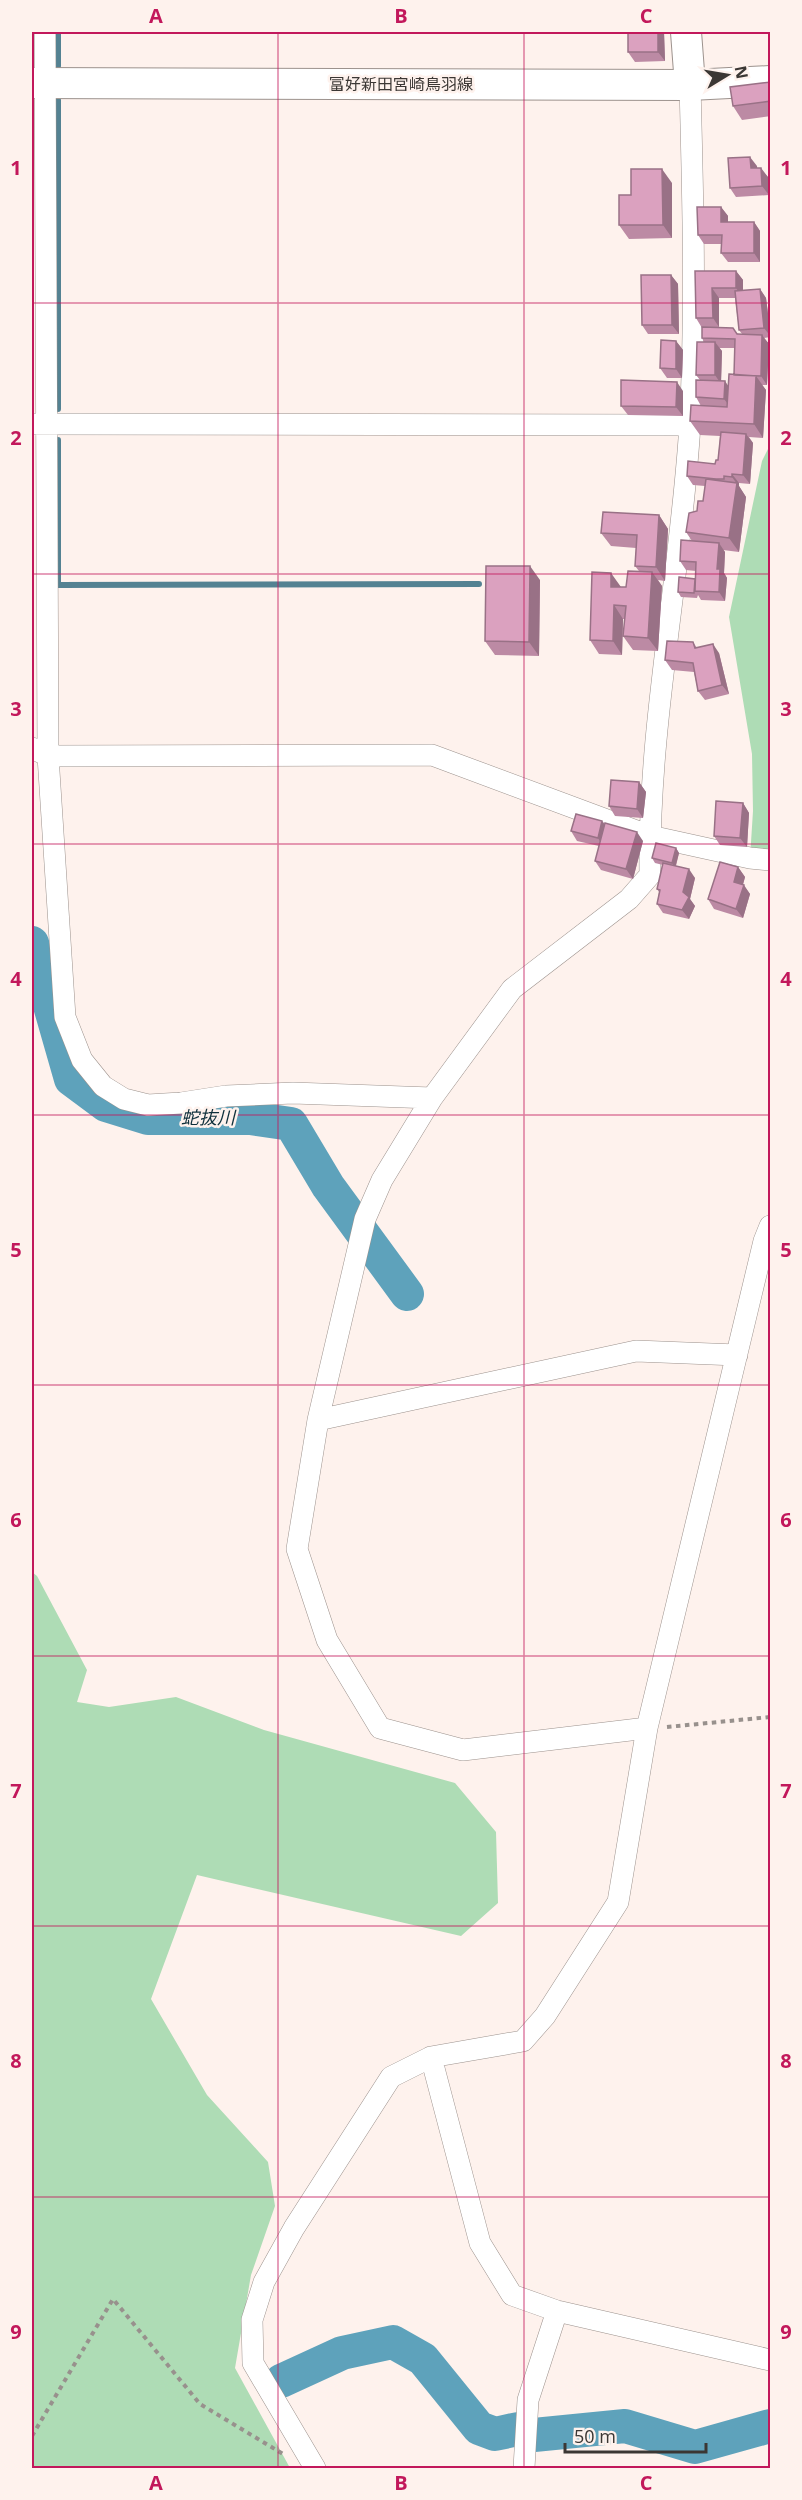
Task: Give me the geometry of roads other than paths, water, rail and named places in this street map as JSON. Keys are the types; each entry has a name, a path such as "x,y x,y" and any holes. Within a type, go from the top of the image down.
{"main road":[{"path":"686,32 690,85"},
{"name":"富好新田宮崎鳥羽線","path":"38,83 690,85 771,81"}],"street":[{"path":"45,32 38,83 40,752 65,1017 82,1060 104,1086 124,1099 148,1105 226,1096 292,1093 432,1098"},
{"path":"647,1728 463,1750 380,1728 327,1640 297,1549 318,1420 364,1219 382,1180 432,1098 512,989 629,899 650,875 650,836 663,678 690,425 694,258 690,85"},
{"path":"39,424 690,425"},
{"path":"40,752 432,755 650,836 750,858 771,860"},
{"path":"315,2469 253,2363 252,2320 264,2282 294,2228 391,2077 431,2057 523,2041 545,2016 618,1902 647,1728 764,1241 771,1226"},
{"path":"318,1420 636,1351 737,1355"},
{"path":"431,2057 480,2243 512,2295 557,2311 771,2360"},
{"path":"524,2469 528,2400 557,2311"}],"waterway":[{"path":"58,32 58,66"},
{"path":"58,100 58,409"},
{"path":"58,440 58,585 479,584"},
{"name":"蛇抜川","path":"32,943 71,1079 106,1105 148,1118 250,1118 291,1124 328,1186 407,1294"},
{"path":"281,2381 342,2353 393,2342 423,2359 479,2428 495,2434 518,2429"},
{"path":"534,2435 625,2426 695,2447 770,2426"}]}
